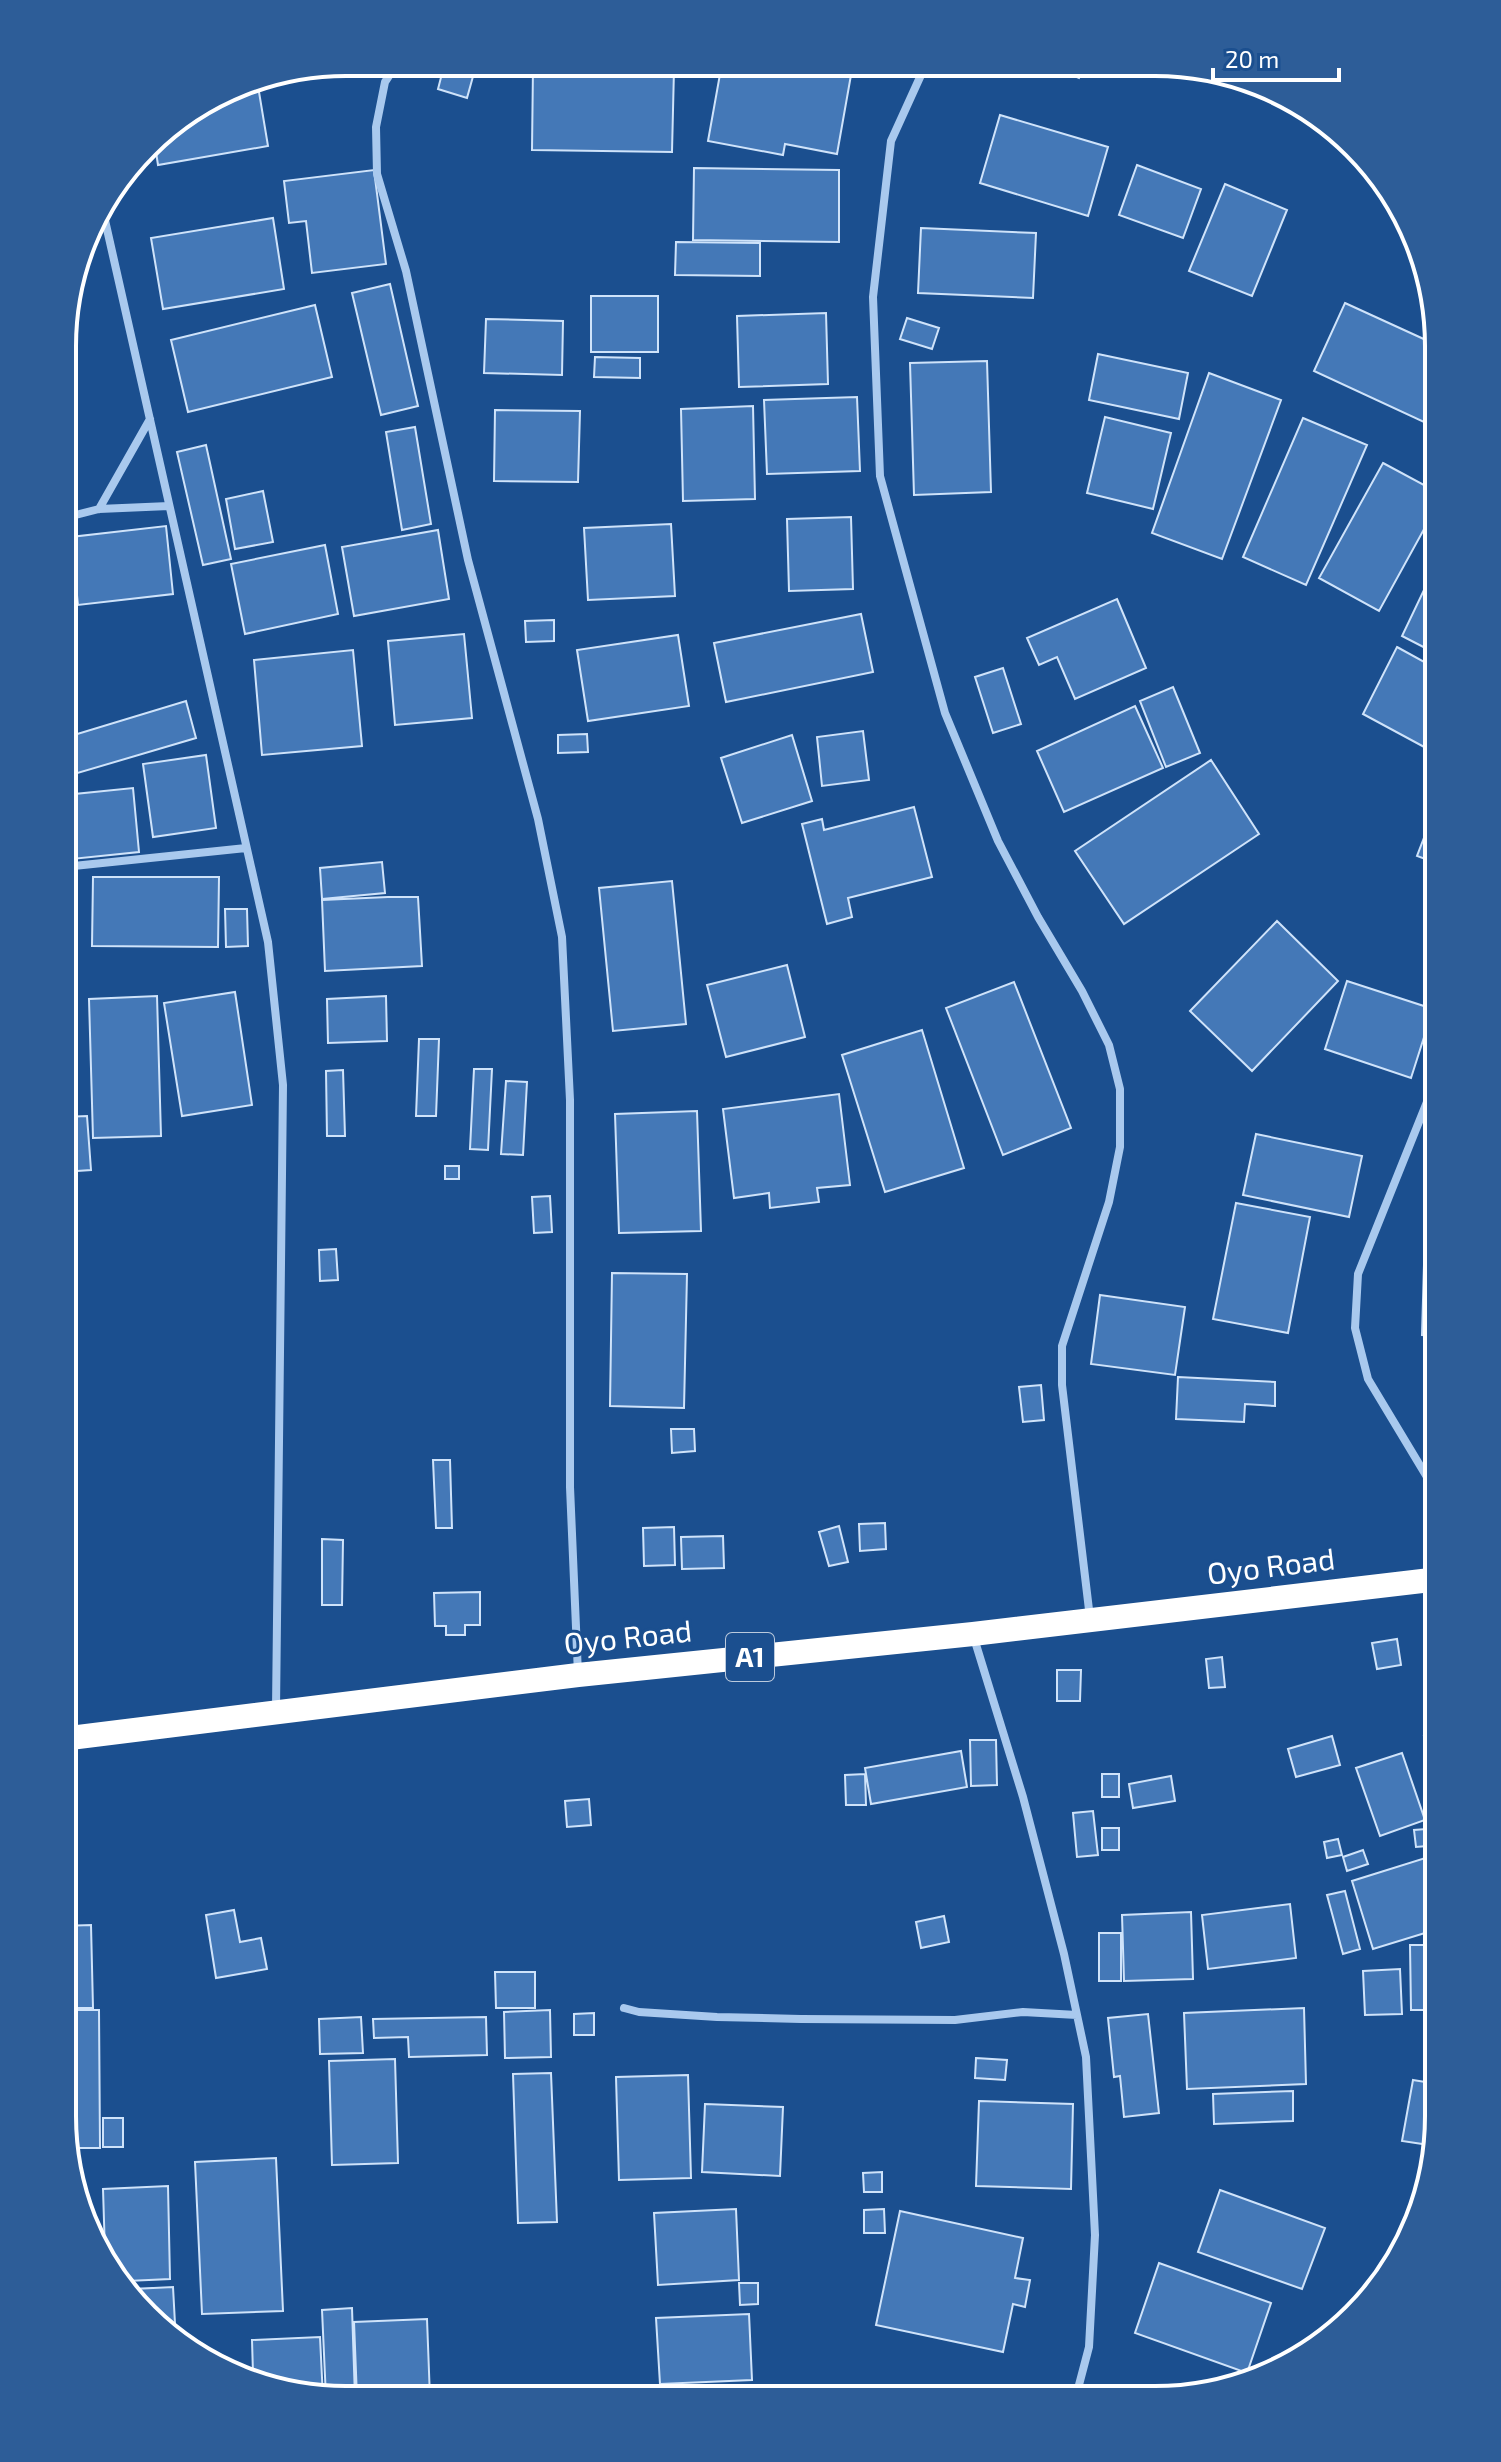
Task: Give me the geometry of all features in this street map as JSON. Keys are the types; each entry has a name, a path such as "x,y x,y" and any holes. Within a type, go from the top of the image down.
{"highway":[{"name":"Oyo Road","path":"76,1737 578,1675 973,1634 1424,1581"}],"street":[{"path":"920,76 891,141 873,297 880,476 945,713 998,841 1109,1045 1120,1089 1120,1147 1109,1202 1062,1346 1062,1385 1091,1620"},
{"path":"388,77 376,127 377,174 406,271 468,560 538,819 562,937 570,1100 570,1487 578,1675"},
{"path":"106,224 268,942 283,1085 276,1714"},
{"path":"99,509 150,419"},
{"path":"76,515 99,509 169,506"},
{"path":"76,866 246,848"},
{"path":"1424,1473 1368,1379 1355,1328 1358,1274 1425,1108"},
{"path":"973,1634 1023,1797 1086,2057 1095,2235 1089,2347 1079,2386"},
{"path":"624,2008 639,2012 717,2017 801,2019 955,2020 1023,2012 1077,2015"}],"building":[{"path":"851,76 837,154 785,144 783,155 708,141 720,77"},
{"path":"441,77 473,77 467,98 438,89"},
{"path":"533,77 674,77 672,152 532,150"},
{"path":"259,90 268,146 158,165 156,155 182,132 211,112"},
{"path":"1000,115 1108,147 1088,216 980,183"},
{"path":"1137,165 1201,189 1183,238 1119,215"},
{"path":"694,168 839,170 839,242 693,240"},
{"path":"374,170 386,264 312,273 306,221 289,223 284,181"},
{"path":"1225,184 1287,210 1252,296 1189,271"},
{"path":"273,218 284,289 163,309 151,238"},
{"path":"921,228 1036,233 1033,298 918,293"},
{"path":"676,242 760,243 760,276 675,275"},
{"path":"390,284 418,406 381,415 352,293"},
{"path":"591,296 658,296 658,352 591,352"},
{"path":"1345,303 1425,339 1425,422 1314,371"},
{"path":"315,305 332,377 188,412 171,340"},
{"path":"826,313 828,384 739,387 737,316"},
{"path":"907,318 939,328 932,349 900,339"},
{"path":"486,319 563,321 562,375 484,373"},
{"path":"1098,354 1188,373 1179,419 1089,400"},
{"path":"595,357 640,358 640,378 594,377"},
{"path":"987,361 991,492 914,495 910,363"},
{"path":"1209,373 1281,400 1222,559 1152,533"},
{"path":"857,397 860,471 767,474 764,400"},
{"path":"753,406 755,499 683,501 681,409"},
{"path":"495,410 580,411 578,482 494,481"},
{"path":"1105,417 1171,433 1153,509 1087,493"},
{"path":"1303,418 1367,445 1306,585 1243,557"},
{"path":"415,427 431,524 402,530 386,432"},
{"path":"206,445 231,559 203,565 177,452"},
{"path":"1383,463 1425,485 1425,528 1379,611 1319,578"},
{"path":"263,491 273,542 235,549 226,499"},
{"path":"851,517 853,589 789,591 787,519"},
{"path":"671,524 675,596 588,600 584,528"},
{"path":"166,526 173,594 78,605 76,536"},
{"path":"438,530 449,599 354,616 342,547"},
{"path":"325,545 338,614 245,634 231,564"},
{"path":"1425,588 1425,648 1402,636"},
{"path":"1117,599 1146,668 1075,699 1057,657 1039,665 1027,638"},
{"path":"861,614 873,672 726,702 714,643"},
{"path":"554,620 554,641 526,642 525,621"},
{"path":"464,634 472,718 395,725 388,641"},
{"path":"678,635 689,706 588,721 577,650"},
{"path":"1397,647 1425,662 1425,747 1363,714"},
{"path":"353,650 362,746 262,755 254,660"},
{"path":"1003,668 1021,724 993,733 975,677"},
{"path":"1173,687 1200,753 1166,767 1140,701"},
{"path":"186,701 196,738 76,773 76,734"},
{"path":"1135,706 1163,768 1064,812 1037,751"},
{"path":"863,731 869,780 822,786 817,737"},
{"path":"587,734 588,752 558,753 558,735"},
{"path":"792,735 812,801 742,823 721,758"},
{"path":"206,755 216,828 153,837 143,764"},
{"path":"1211,760 1259,834 1124,924 1075,851"},
{"path":"133,788 139,852 76,859 76,794"},
{"path":"914,807 932,877 848,898 852,917 827,924 802,824 822,819 824,830"},
{"path":"1425,836 1425,859 1417,856"},
{"path":"382,862 385,893 322,899 320,868"},
{"path":"93,877 219,877 218,947 92,946"},
{"path":"672,881 686,1024 613,1031 599,888"},
{"path":"418,897 422,966 325,971 322,900"},
{"path":"225,909 247,909 248,946 226,947"},
{"path":"1277,921 1338,981 1252,1071 1190,1011"},
{"path":"787,965 805,1037 726,1057 707,985"},
{"path":"1347,981 1425,1006 1425,1035 1411,1078 1325,1049"},
{"path":"1014,982 1071,1128 1003,1155 946,1008"},
{"path":"235,992 252,1105 182,1116 164,1003"},
{"path":"157,996 161,1136 93,1138 89,999"},
{"path":"386,996 387,1041 328,1043 327,999"},
{"path":"922,1030 964,1168 885,1192 842,1055"},
{"path":"419,1039 439,1039 436,1116 416,1116"},
{"path":"474,1069 492,1069 488,1150 470,1149"},
{"path":"343,1070 345,1136 327,1136 326,1071"},
{"path":"506,1081 527,1082 523,1155 501,1154"},
{"path":"839,1094 850,1185 817,1188 819,1202 770,1208 769,1193 734,1198 723,1109"},
{"path":"697,1111 701,1231 619,1233 615,1114"},
{"path":"76,1116 87,1116 91,1170 76,1171"},
{"path":"1256,1134 1362,1156 1349,1217 1243,1195"},
{"path":"445,1166 459,1166 459,1179 445,1179"},
{"path":"550,1196 552,1232 534,1233 532,1197"},
{"path":"1236,1203 1310,1217 1288,1333 1213,1319"},
{"path":"336,1249 338,1280 320,1281 319,1250"},
{"path":"1424,1265 1424,1265 1424,1335 1422,1335"},
{"path":"612,1273 687,1274 684,1408 610,1406"},
{"path":"1100,1295 1185,1307 1175,1375 1091,1364"},
{"path":"1178,1377 1275,1382 1275,1406 1245,1404 1244,1422 1176,1419"},
{"path":"1041,1385 1044,1420 1023,1422 1019,1387"},
{"path":"671,1429 694,1429 695,1451 672,1453"},
{"path":"433,1460 450,1460 452,1528 436,1528"},
{"path":"885,1523 886,1549 860,1551 859,1524"},
{"path":"839,1526 848,1562 829,1566 819,1532"},
{"path":"674,1527 675,1565 644,1566 643,1528"},
{"path":"723,1536 724,1568 682,1569 681,1537"},
{"path":"322,1539 343,1540 342,1605 322,1605"},
{"path":"480,1592 480,1625 465,1625 465,1635 446,1635 446,1626 435,1626 434,1593"},
{"path":"1397,1639 1401,1665 1377,1669 1372,1643"},
{"path":"1222,1657 1225,1687 1209,1688 1206,1659"},
{"path":"1057,1670 1081,1670 1080,1701 1057,1701"},
{"path":"1332,1736 1340,1765 1296,1777 1288,1749"},
{"path":"970,1740 996,1740 997,1785 971,1786"},
{"path":"961,1751 967,1787 871,1804 865,1768"},
{"path":"1402,1753 1424,1820 1380,1836 1356,1768"},
{"path":"865,1774 866,1805 846,1805 845,1775"},
{"path":"1102,1774 1119,1774 1119,1797 1102,1797"},
{"path":"1171,1776 1175,1801 1133,1808 1129,1784"},
{"path":"589,1799 591,1825 567,1827 565,1801"},
{"path":"1093,1811 1098,1855 1077,1857 1073,1813"},
{"path":"1102,1828 1119,1828 1119,1850 1102,1850"},
{"path":"1424,1829 1424,1846 1416,1847 1414,1830"},
{"path":"1338,1839 1342,1855 1327,1858 1324,1842"},
{"path":"1363,1850 1368,1864 1347,1871 1343,1857"},
{"path":"1424,1858 1424,1933 1373,1949 1352,1881"},
{"path":"1345,1891 1360,1949 1343,1954 1327,1895"},
{"path":"1290,1904 1296,1958 1208,1969 1202,1915"},
{"path":"234,1910 240,1942 261,1938 267,1969 216,1978 206,1915"},
{"path":"1191,1912 1193,1979 1124,1981 1122,1915"},
{"path":"944,1916 949,1942 921,1948 916,1922"},
{"path":"91,1925 93,2008 76,2008 76,1926"},
{"path":"1099,1933 1121,1933 1121,1981 1099,1981"},
{"path":"1410,1945 1424,1945 1424,2010 1411,2010"},
{"path":"1400,1969 1402,2014 1365,2015 1363,1971"},
{"path":"495,1972 535,1972 535,2008 496,2008"},
{"path":"1304,2008 1306,2084 1187,2089 1184,2013"},
{"path":"76,2010 99,2010 100,2148 78,2148"},
{"path":"550,2010 551,2057 505,2058 504,2012"},
{"path":"594,2013 594,2035 574,2035 574,2014"},
{"path":"1148,2014 1159,2113 1124,2117 1120,2076 1114,2077 1108,2018"},
{"path":"361,2017 363,2053 320,2054 319,2019"},
{"path":"486,2017 487,2055 409,2057 408,2037 374,2038 373,2019"},
{"path":"976,2058 1007,2060 1005,2080 975,2078"},
{"path":"395,2059 398,2163 332,2165 329,2061"},
{"path":"551,2073 557,2222 518,2223 513,2074"},
{"path":"688,2075 691,2178 619,2180 616,2077"},
{"path":"1413,2080 1424,2082 1423,2144 1402,2141"},
{"path":"1293,2091 1293,2121 1214,2124 1213,2094"},
{"path":"979,2101 1073,2104 1071,2189 976,2186"},
{"path":"705,2104 783,2107 780,2176 702,2172"},
{"path":"103,2118 123,2118 123,2147 103,2147"},
{"path":"276,2158 283,2311 202,2314 195,2162"},
{"path":"882,2172 882,2192 864,2192 863,2173"},
{"path":"168,2186 170,2279 132,2280 104,2235 103,2189"},
{"path":"1220,2190 1325,2228 1302,2289 1198,2252"},
{"path":"736,2209 739,2280 658,2285 654,2213"},
{"path":"884,2209 885,2233 864,2233 864,2210"},
{"path":"900,2211 1023,2238 1015,2278 1030,2280 1025,2307 1013,2304 1003,2352 876,2325"},
{"path":"1159,2263 1271,2303 1248,2369 1243,2372 1135,2333"},
{"path":"739,2283 758,2283 758,2304 740,2305"},
{"path":"173,2287 175,2324 155,2307 139,2289"},
{"path":"352,2308 355,2386 325,2385 322,2310"},
{"path":"749,2314 752,2380 660,2384 656,2318"},
{"path":"427,2319 430,2386 357,2386 354,2322"},
{"path":"320,2337 322,2385 276,2377 253,2369 252,2340"}]}
